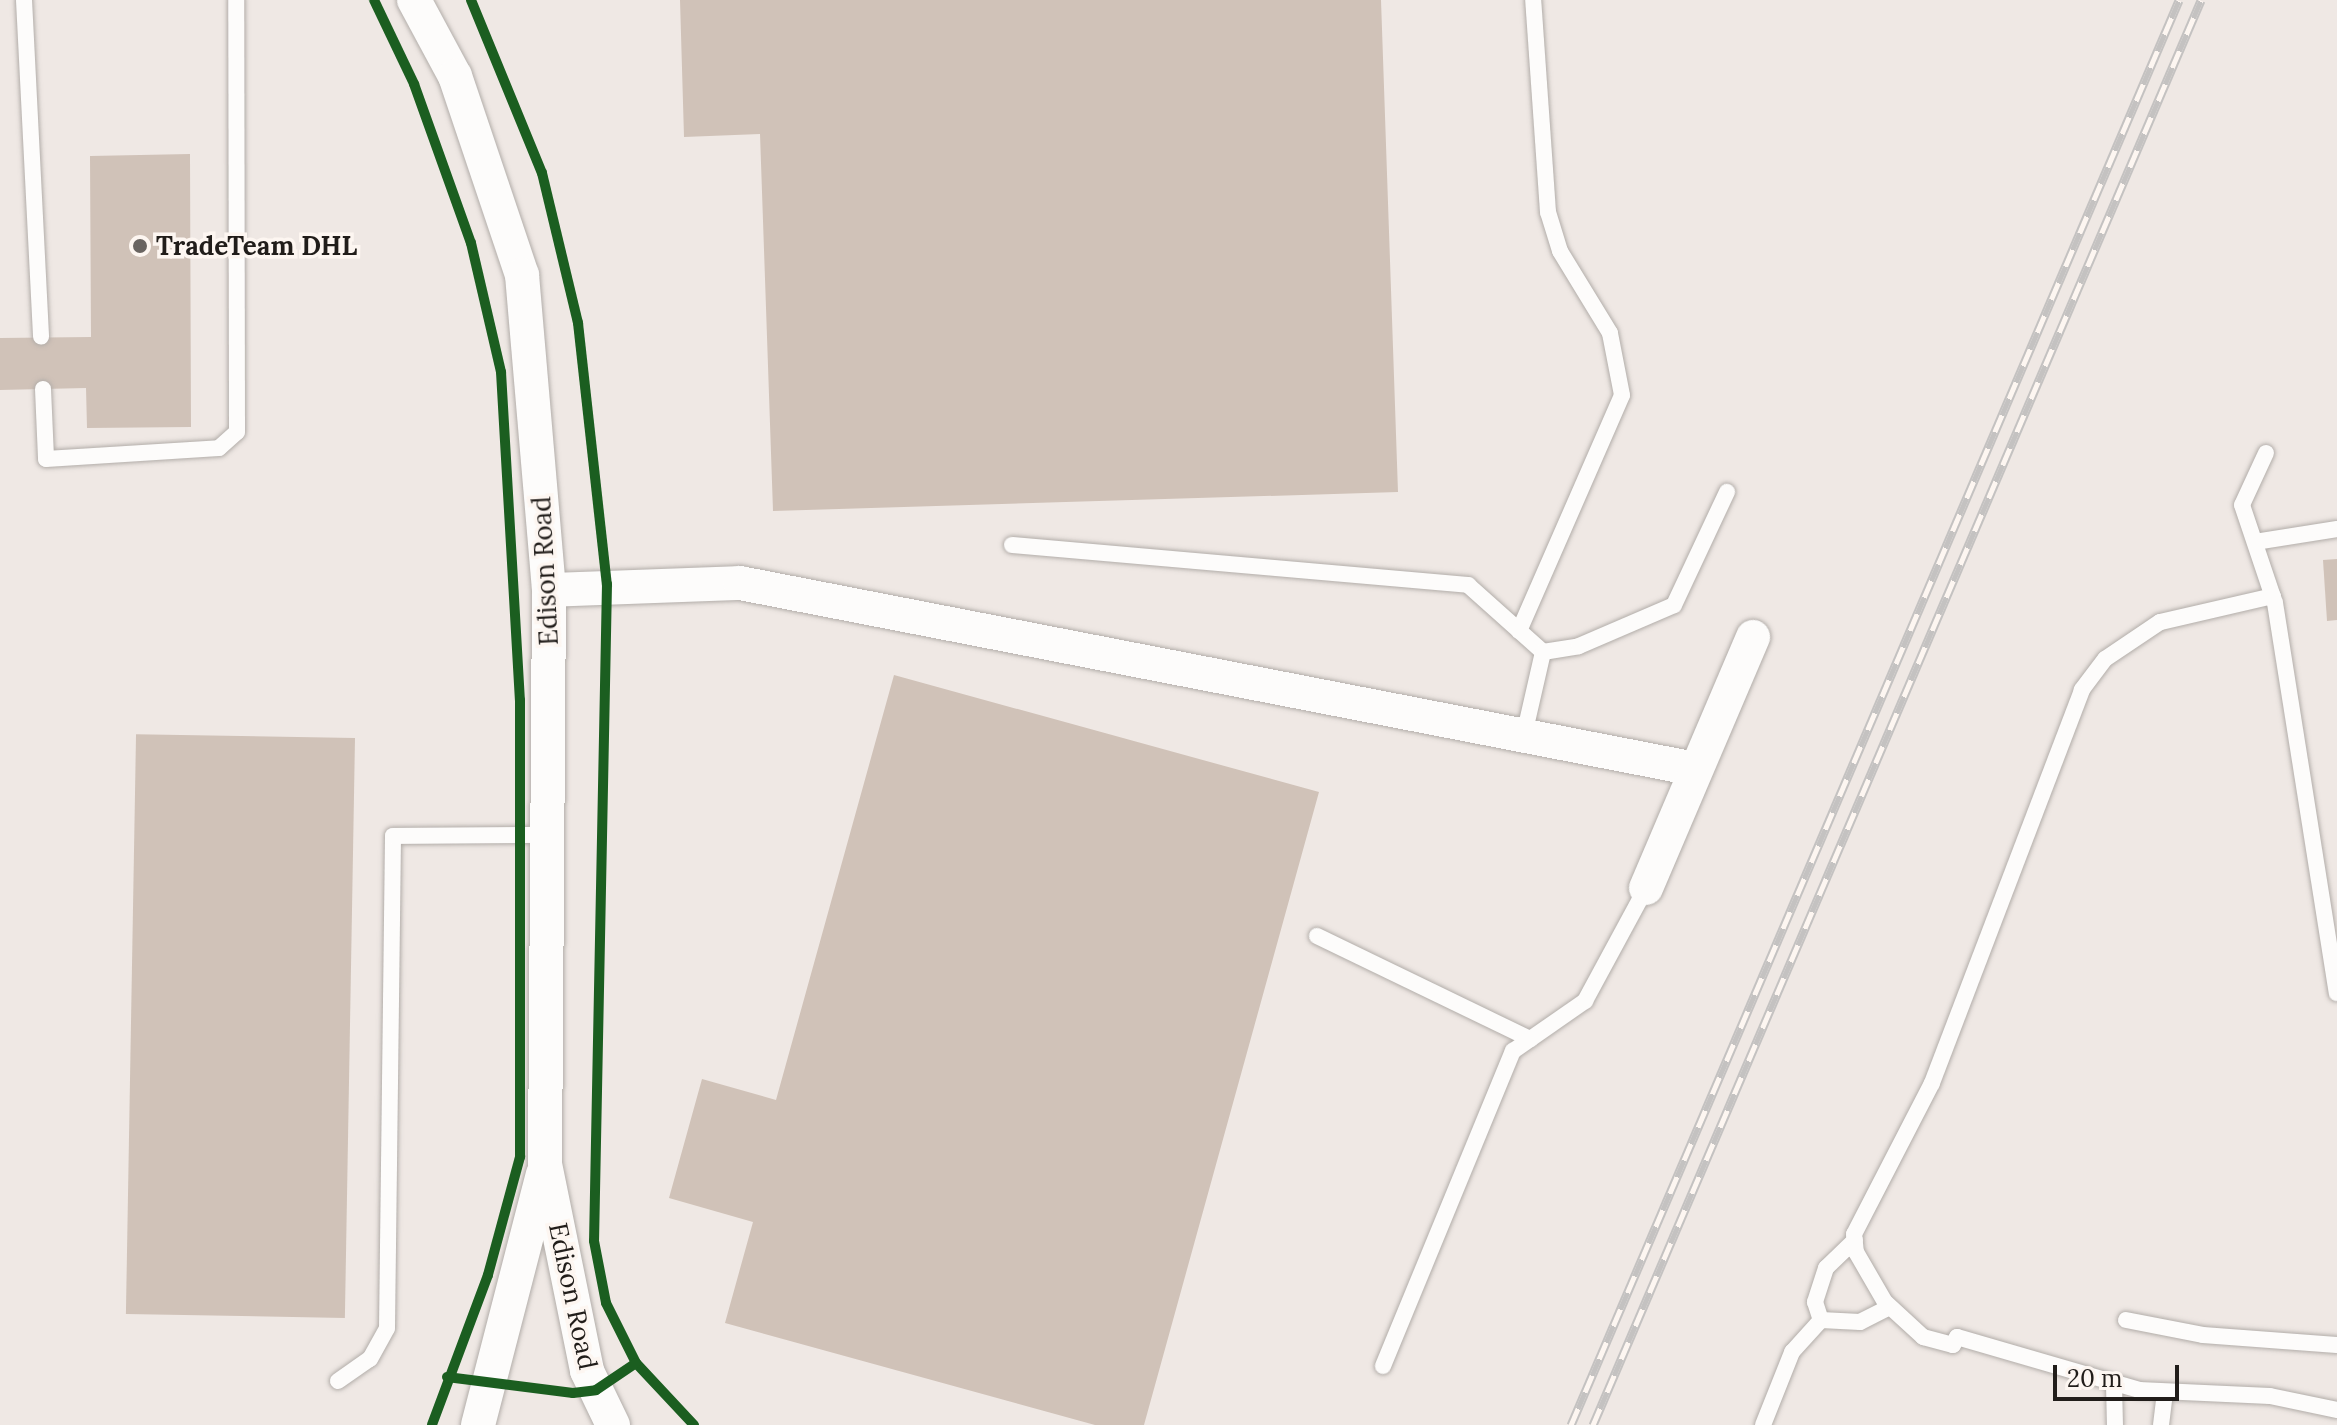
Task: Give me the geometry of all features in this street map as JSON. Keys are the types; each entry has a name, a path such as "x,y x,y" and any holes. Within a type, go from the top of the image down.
{"street":[{"name":"Edison Road","path":"414,0 455,76 522,275 549,590 545,1164 587,1371 613,1425"},
{"path":"549,590 740,583 1695,769"},
{"path":"1646,888 1753,637"},
{"name":"Edison Road","path":"478,1425 545,1164"}],"lane":[{"path":"24,0 41,337"},
{"path":"43,389 46,459 219,448 237,432 236,0"},
{"path":"1519,631 1622,395 1610,333 1560,251 1548,212 1533,0"},
{"path":"2266,453 2242,505 2273,596 2337,993"},
{"path":"1543,652 1579,646 1674,605 1727,492"},
{"path":"2255,542 2337,529"},
{"path":"1012,545 1468,585 1543,652"},
{"path":"1821,1320 1815,1302 1826,1268 1855,1240 1932,1083 2082,690 2105,659 2160,622 2273,596"},
{"path":"1524,735 1543,652"},
{"path":"338,1381 370,1359 387,1328 393,836 549,835"},
{"path":"1383,1366 1513,1051 1585,1001 1646,888"},
{"path":"1317,936 1530,1039"},
{"path":"1855,1240 1889,1307 1923,1337 1953,1345 1957,1337 2114,1385 2165,1394 2270,1396 2337,1410"},
{"path":"1821,1320 1860,1322 1889,1307"},
{"path":"1763,1425 1792,1352 1821,1320"},
{"path":"2126,1320 2203,1335 2337,1345"},
{"path":"2114,1385 2115,1425"},
{"path":"2161,1425 2165,1394"}],"building":[{"path":"680,0 1381,0 1398,492 773,511 760,134 684,137"},
{"name":"TradeTeam DHL","path":"190,154 191,427 87,428 86,388 0,390 0,338 91,337 90,156"},
{"path":"2337,559 2337,620 2327,621 2323,560"},
{"path":"894,675 1319,792 1144,1425 1095,1425 725,1323 753,1222 669,1198 702,1079 776,1100"},
{"path":"136,734 355,738 345,1318 126,1314"}],"railway":[{"path":"1571,1425 2179,0"},
{"path":"1593,1425 2201,0"}],"cycle path":[{"path":"374,0 414,84 471,243 501,372 520,700 520,1157 488,1275 432,1425"},
{"path":"471,0 542,173 578,323 607,584 594,1241 606,1303 636,1363 694,1425"},
{"path":"447,1377 573,1393 596,1390 636,1363"}],"place":[{"name":"TradeTeam DHL","path":"140,246"}]}
